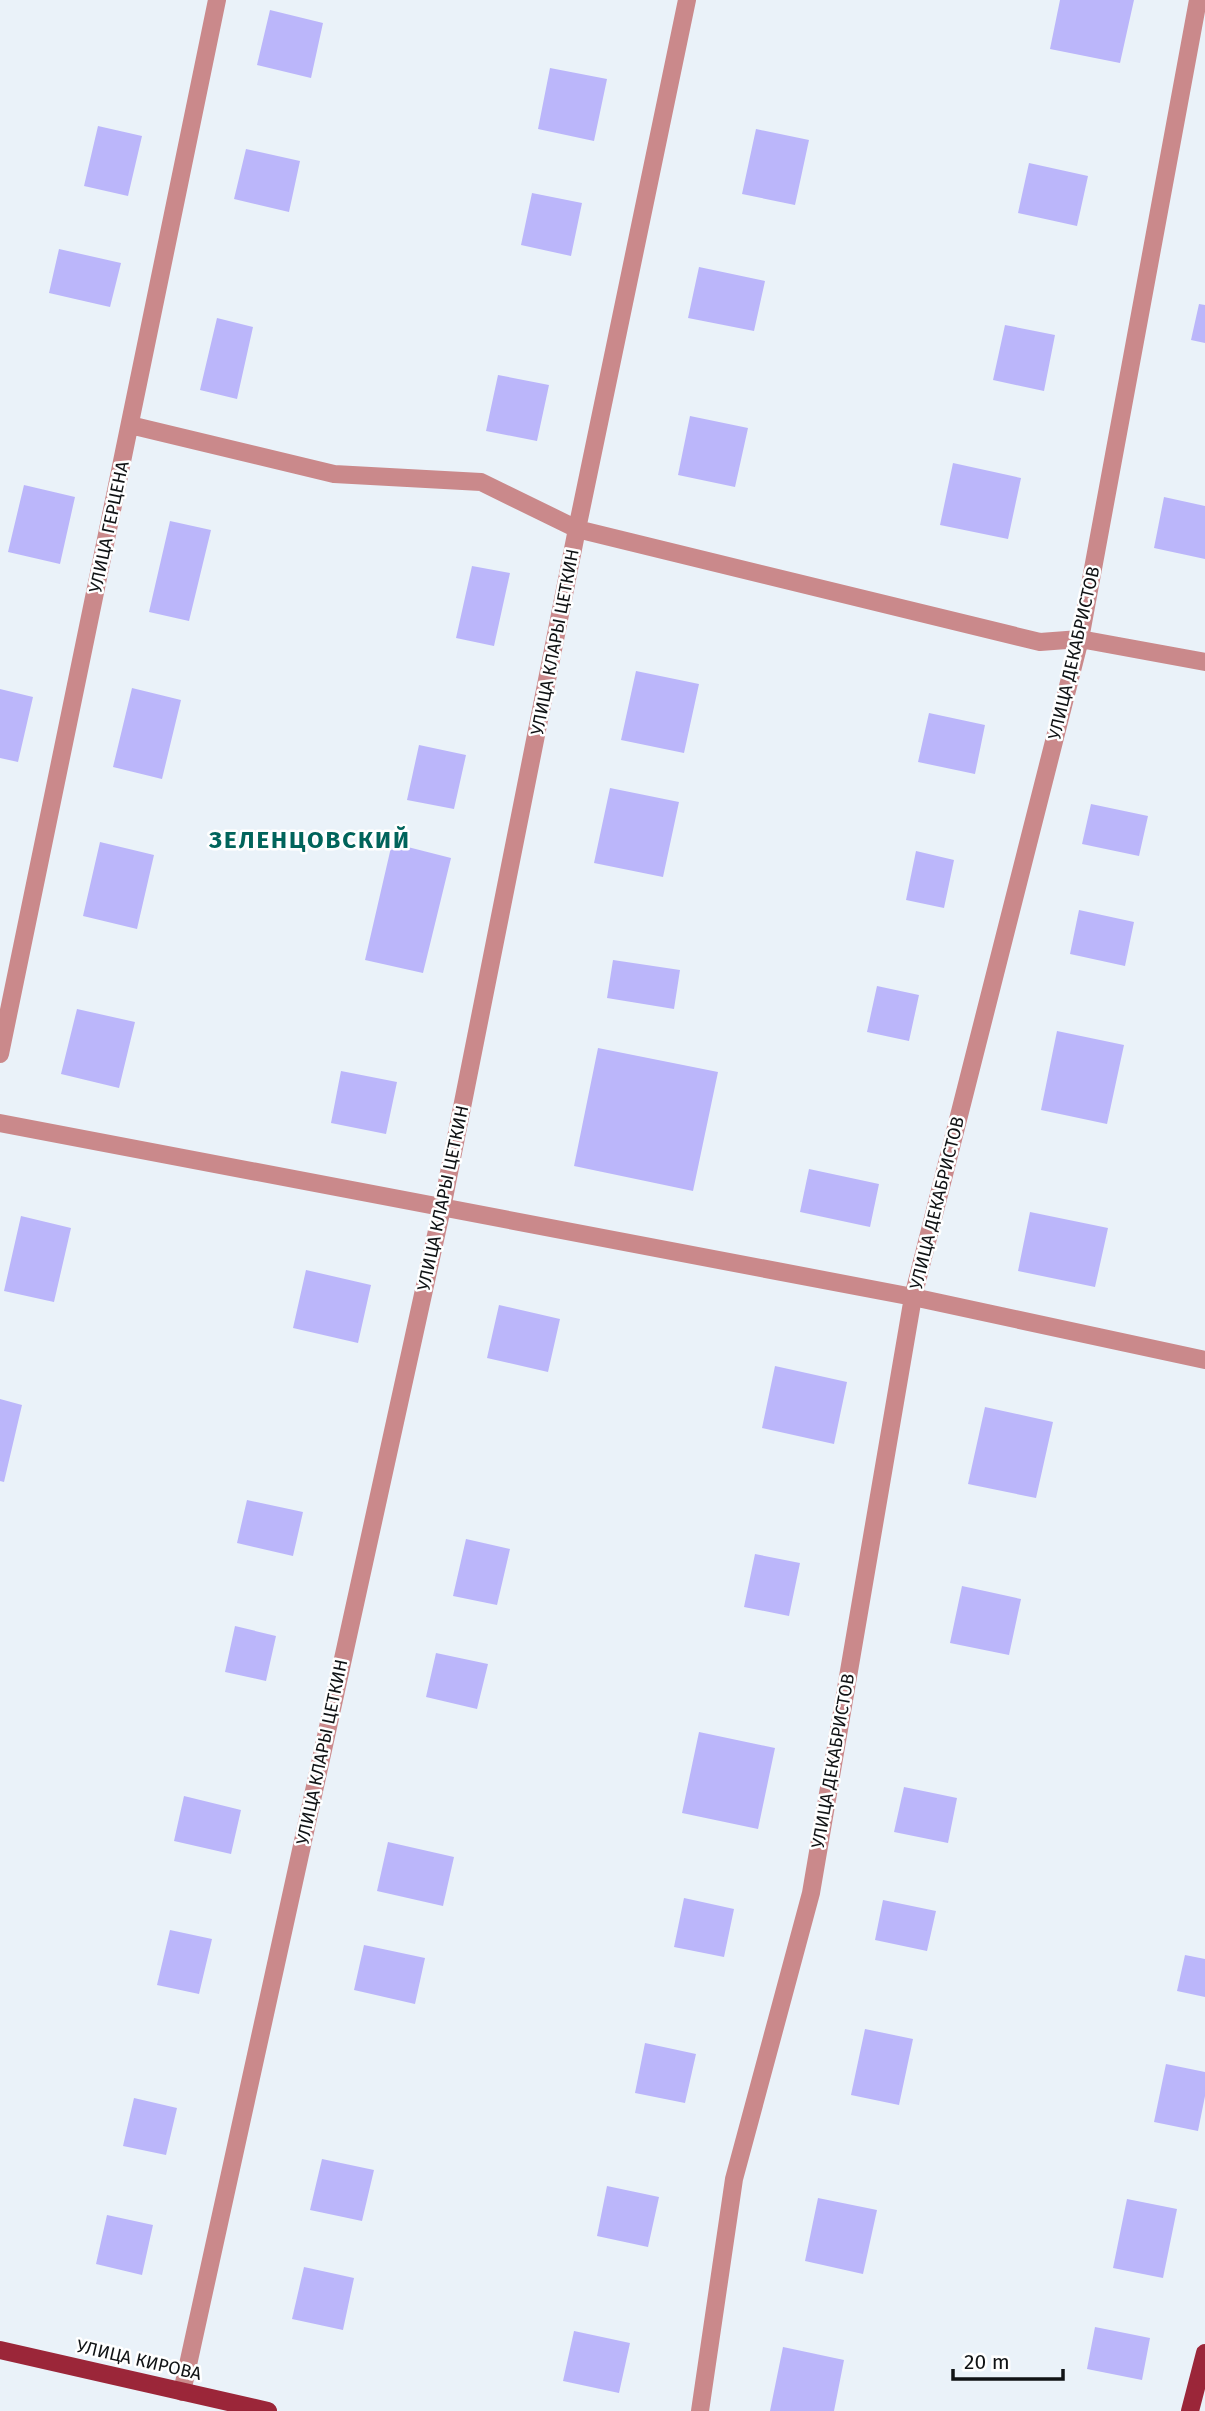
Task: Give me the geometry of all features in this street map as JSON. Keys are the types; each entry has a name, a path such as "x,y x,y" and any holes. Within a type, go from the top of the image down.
{"main road":[{"name":"УЛИЦА КИРОВА","path":"0,2350 268,2411"},
{"path":"1191,2411 1205,2353"}],"street":[{"name":"УЛИЦА ГЕРЦЕНА","path":"0,1054 217,0"},
{"name":"УЛИЦА КЛАРЫ ЦЕТКИН","path":"182,2392 442,1208 687,0"},
{"name":"УЛИЦА ДЕКАБРИСТОВ","path":"700,2411 734,2179 811,1894 913,1297 1080,639 1198,0"},
{"path":"130,425 334,474 481,482 578,529 1040,642 1080,639 1205,662"},
{"path":"0,1123 913,1297 1205,1360"}],"building":[{"path":"1060,0 1134,0 1120,63 1050,49"},
{"path":"270,10 323,23 311,78 257,65"},
{"path":"550,68 607,79 594,141 538,129"},
{"path":"98,126 142,136 128,196 84,186"},
{"path":"756,129 809,140 795,205 742,194"},
{"path":"246,149 300,161 289,212 234,199"},
{"path":"1029,163 1088,176 1077,226 1018,213"},
{"path":"532,193 582,203 571,256 521,245"},
{"path":"59,249 121,263 110,307 49,293"},
{"path":"699,267 765,281 754,331 688,318"},
{"path":"1199,304 1205,305 1205,343 1191,340"},
{"path":"217,318 253,327 237,399 200,390"},
{"path":"1005,325 1055,335 1044,391 993,380"},
{"path":"498,375 549,385 537,441 486,431"},
{"path":"690,416 748,428 735,487 678,475"},
{"path":"953,463 1021,478 1008,539 940,525"},
{"path":"24,485 75,497 60,564 8,552"},
{"path":"1164,497 1205,506 1205,559 1154,548"},
{"path":"170,521 211,530 189,621 149,612"},
{"path":"472,566 510,573 494,646 456,638"},
{"path":"636,671 699,684 684,753 621,740"},
{"path":"132,688 181,700 162,779 113,767"},
{"path":"0,689 33,697 18,762 0,758"},
{"path":"929,713 985,725 975,774 918,762"},
{"path":"419,745 466,755 454,809 407,800"},
{"path":"610,788 679,802 663,877 594,863"},
{"path":"1091,804 1148,816 1139,856 1082,844"},
{"path":"100,842 154,855 137,929 83,916"},
{"path":"392,843 451,858 423,973 365,960"},
{"path":"916,851 954,860 944,908 906,900"},
{"path":"1079,910 1134,922 1125,966 1070,954"},
{"path":"613,960 680,970 674,1009 607,998"},
{"path":"877,986 919,995 909,1041 867,1032"},
{"path":"77,1009 135,1022 119,1088 61,1074"},
{"path":"1057,1031 1124,1045 1107,1124 1041,1110"},
{"path":"598,1048 718,1072 693,1191 574,1166"},
{"path":"341,1071 397,1082 386,1134 331,1123"},
{"path":"809,1169 879,1184 870,1227 800,1212"},
{"path":"1030,1212 1108,1228 1095,1287 1018,1271"},
{"path":"21,1216 71,1228 54,1302 4,1291"},
{"path":"306,1270 371,1285 358,1343 293,1328"},
{"path":"499,1305 560,1319 548,1372 487,1358"},
{"path":"775,1366 847,1382 834,1444 762,1428"},
{"path":"0,1399 22,1405 4,1482 0,1481"},
{"path":"985,1407 1053,1422 1036,1498 968,1484"},
{"path":"247,1500 303,1512 293,1556 237,1543"},
{"path":"466,1539 510,1549 497,1605 453,1596"},
{"path":"755,1554 800,1563 789,1616 744,1607"},
{"path":"962,1586 1021,1599 1009,1655 950,1643"},
{"path":"235,1626 276,1636 266,1681 225,1672"},
{"path":"436,1653 488,1664 477,1709 426,1697"},
{"path":"699,1732 775,1748 758,1829 682,1813"},
{"path":"904,1787 957,1798 948,1843 894,1832"},
{"path":"184,1796 241,1810 231,1854 174,1841"},
{"path":"388,1842 454,1857 443,1906 377,1891"},
{"path":"684,1898 734,1909 724,1957 674,1947"},
{"path":"883,1900 936,1911 927,1951 875,1940"},
{"path":"170,1930 212,1939 199,1994 157,1985"},
{"path":"364,1945 425,1958 415,2004 354,1990"},
{"path":"1185,1955 1205,1959 1205,1997 1177,1991"},
{"path":"865,2029 913,2039 899,2105 851,2095"},
{"path":"645,2043 696,2054 685,2103 635,2093"},
{"path":"1166,2064 1205,2072 1205,2096 1198,2131 1154,2122"},
{"path":"134,2098 177,2108 166,2155 123,2146"},
{"path":"322,2159 374,2170 362,2221 310,2210"},
{"path":"607,2186 659,2197 648,2247 597,2236"},
{"path":"818,2198 877,2210 863,2274 805,2261"},
{"path":"1127,2199 1177,2209 1163,2278 1113,2268"},
{"path":"107,2215 153,2225 142,2275 96,2264"},
{"path":"304,2267 354,2278 343,2330 292,2319"},
{"path":"1095,2327 1150,2338 1142,2380 1087,2369"},
{"path":"574,2331 630,2343 619,2393 563,2381"},
{"path":"783,2347 844,2360 834,2411 770,2411"}],"district":[{"name":"ЗЕЛЕНЦОВСКИЙ","path":"310,840"}]}
